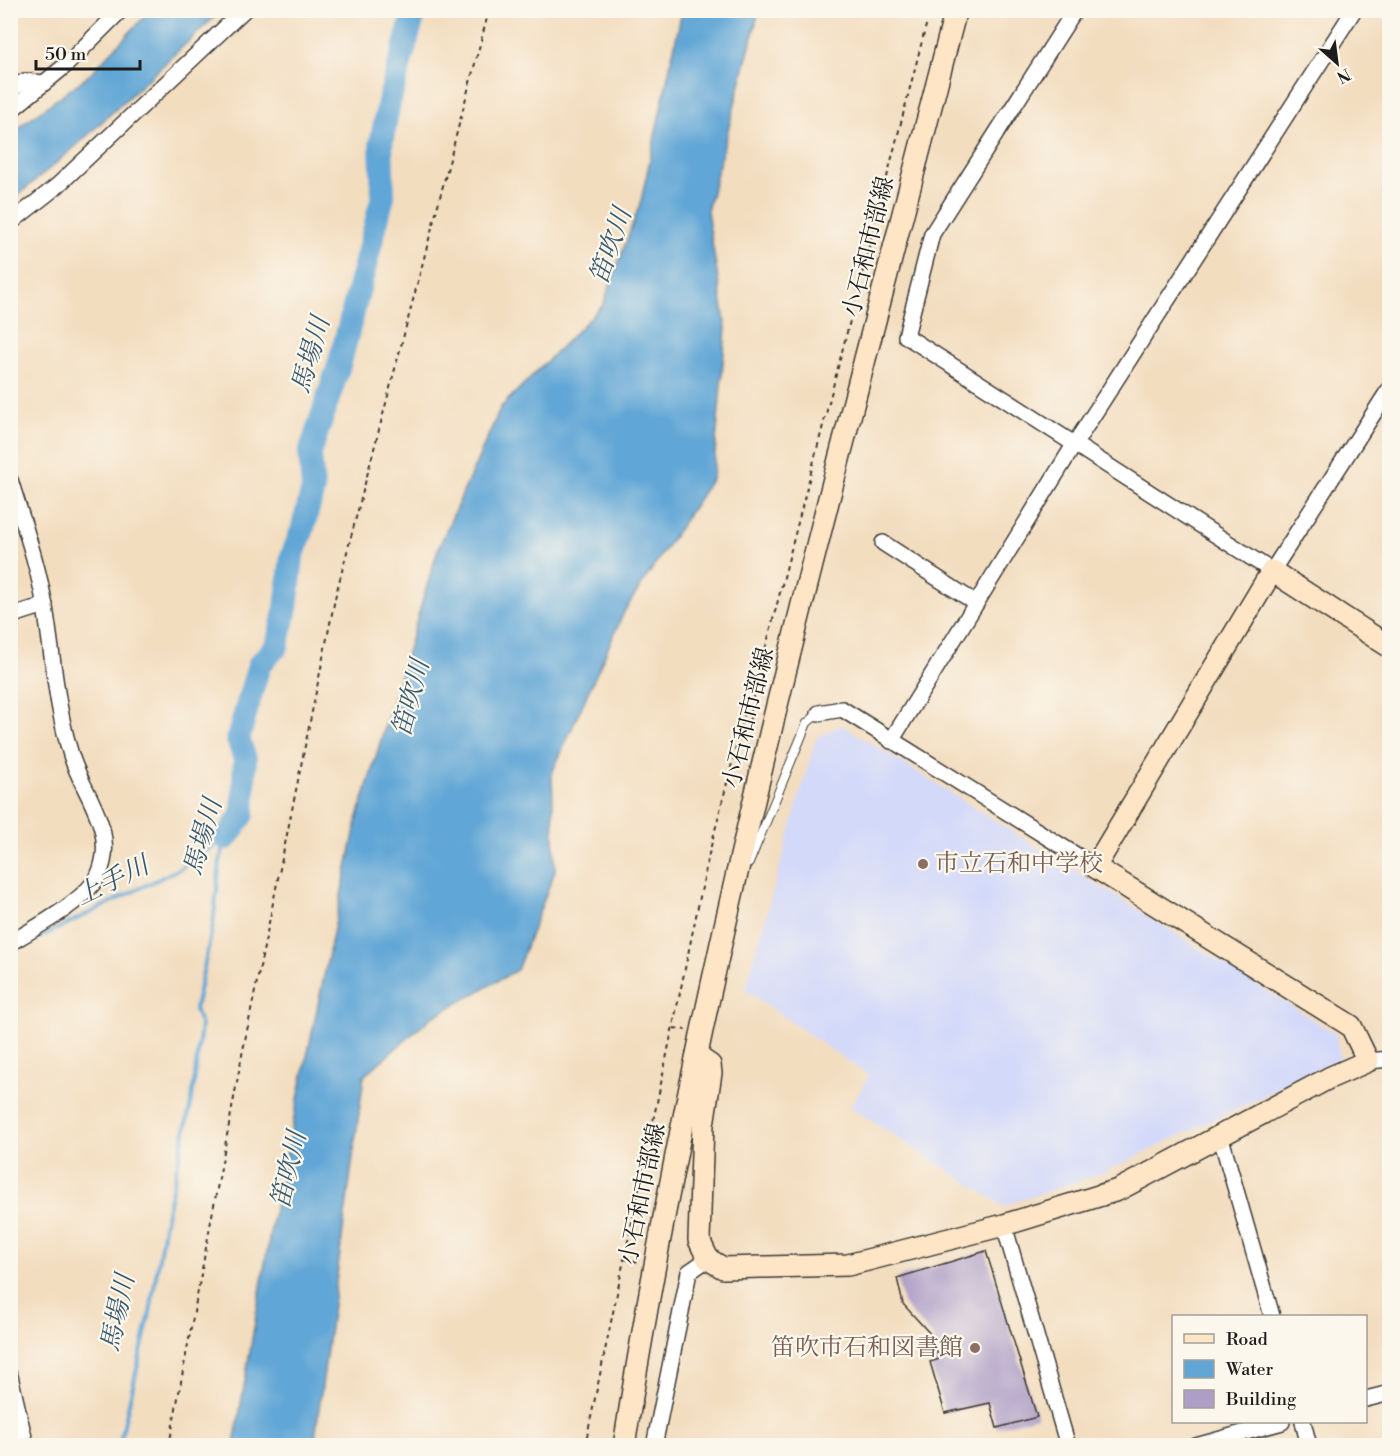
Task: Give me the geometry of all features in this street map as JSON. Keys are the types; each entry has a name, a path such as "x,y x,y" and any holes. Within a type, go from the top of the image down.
{"street":[{"path":"10,111 66,65 121,10"},
{"path":"10,223 57,186 244,10"},
{"name":"小石和市部線","path":"624,1446 644,1315 736,876 956,10"},
{"path":"1075,10 932,234 906,336 1389,647"},
{"path":"891,741 1074,445 1354,10"},
{"path":"10,90 25,81 43,83"},
{"path":"1095,867 1272,571 1389,388"},
{"path":"10,480 45,605 71,754 81,784 101,820 106,840 98,875 88,889 10,943"},
{"path":"882,543 976,603"},
{"path":"10,616 45,605"},
{"path":"698,1057 710,1065 711,1073 703,1125 699,1240 708,1259 723,1268 848,1265 1004,1225 1118,1190 1221,1138 1329,1078 1379,1060 1351,1026 842,709 819,713"},
{"path":"1221,1138 1271,1315"},
{"path":"1004,1225 1068,1446"},
{"path":"654,1446 689,1272 708,1259"},
{"path":"10,1376 26,1446"},
{"path":"1367,1398 1389,1393"},
{"path":"1197,1446 1278,1423"},
{"path":"1303,1423 1310,1446"}],"lane":[{"path":"736,876 746,871 807,723 819,713"}],"path":[{"path":"169,1446 242,1055 336,594 489,10"},
{"path":"585,1446 709,854 744,716 751,705 930,10"},
{"path":"624,1259 642,1263"}],"shaded area":[{"name":"市立石和中学校","path":"842,725 1336,1034 1340,1059 1100,1174 1003,1206 850,1107 869,1076 745,990 816,738"}],"water":[{"path":"150,11 221,11 75,147 11,201 11,133 88,76"},
{"name":"笛吹川","path":"682,11 759,11 707,211 726,328 713,477 625,610 552,773 555,871 517,970 431,1018 364,1076 314,1445 234,1445 272,1222 357,820 438,549 501,407 603,305 641,201"}],"building":[{"name":"笛吹市石和図書館","path":"986,1251 1037,1417 997,1428 990,1403 945,1413 930,1362 939,1359 932,1336 903,1304 897,1278"}],"waterway":[{"name":"馬場川","path":"226,838 243,814 245,759 238,739 259,665 277,646 286,608 292,556 302,531 313,489 310,453 340,362 383,196 381,144 389,102 415,10"},
{"name":"上手川","path":"10,952 181,868 226,838"},
{"name":"馬場川","path":"119,1446 150,1313 165,1221 192,1099 201,1026 195,1009 213,925 220,861 226,838"}],"place":[{"name":"市立石和中学校","path":"923,864"},
{"name":"笛吹市石和図書館","path":"975,1348"}]}
